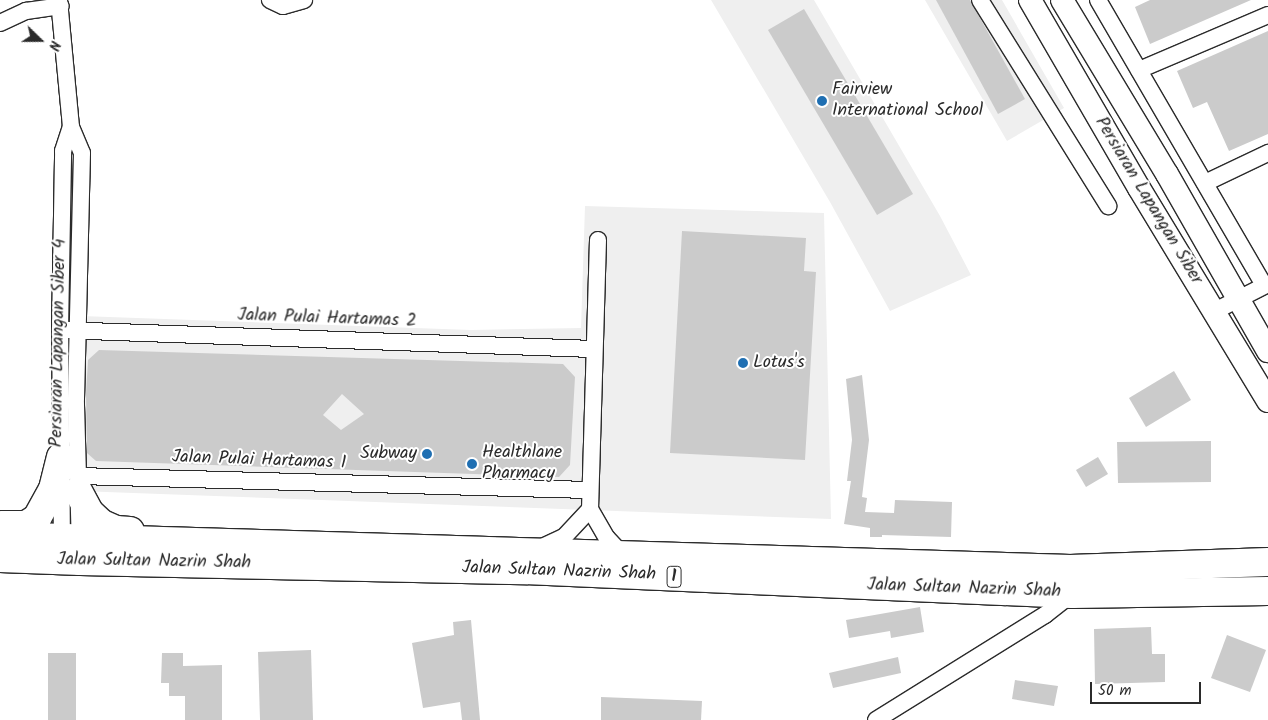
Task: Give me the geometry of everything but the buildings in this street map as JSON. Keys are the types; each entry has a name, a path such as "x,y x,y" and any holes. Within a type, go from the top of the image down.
{"highway":[{"path":"0,525 26,525 37,518 53,489 72,475 89,512 102,524 116,530 243,534 262,543"},
{"name":"Jalan Sultan Nazrin Shah","path":"0,536 71,550 525,570 1071,581 1268,562"},
{"name":"Jalan Sultan Nazrin Shah","path":"0,558 71,550 262,543 624,555 1268,591"}],"main road":[{"name":"Persiaran Lapangan Siber","path":"1030,0 1268,401"},
{"name":"Persiaran Lapangan Siber","path":"1062,0 1100,60 1268,351"}],"street":[{"path":"270,0 284,6 304,0"},
{"path":"980,0 1108,206"},
{"path":"1098,0 1266,284 1214,312"},
{"path":"0,23 23,6 60,3"},
{"name":"Persiaran Lapangan Siber 4","path":"60,3 71,127 82,153 71,550"},
{"path":"1139,70 1268,15"},
{"name":"Persiaran Lapangan Siber 4","path":"71,127 63,151 60,330 72,475 71,550"},
{"path":"1205,183 1268,153"},
{"path":"598,240 593,349 590,509 607,538 624,555"},
{"name":"Jalan Pulai Hartamas 2","path":"60,330 593,349"},
{"name":"Jalan Pulai Hartamas 1","path":"72,475 590,490"},
{"path":"525,551 546,547 564,537 590,509"},
{"path":"876,720 1045,615 1071,581"}],"shaded area":[{"name":"Fairview International School","path":"711,0 814,0 940,216 971,275 890,311 830,202"},
{"path":"925,0 1002,0 1064,108 1007,141"},
{"path":"585,206 824,213 831,519 79,491 81,316 471,330 581,328"}],"place":[{"name":"Fairview International School","path":"822,101"},
{"name":"Lotus's","path":"743,363"},
{"name":"Subway","path":"427,454"},
{"name":"Healthlane Pharmacy","path":"472,464"}]}
